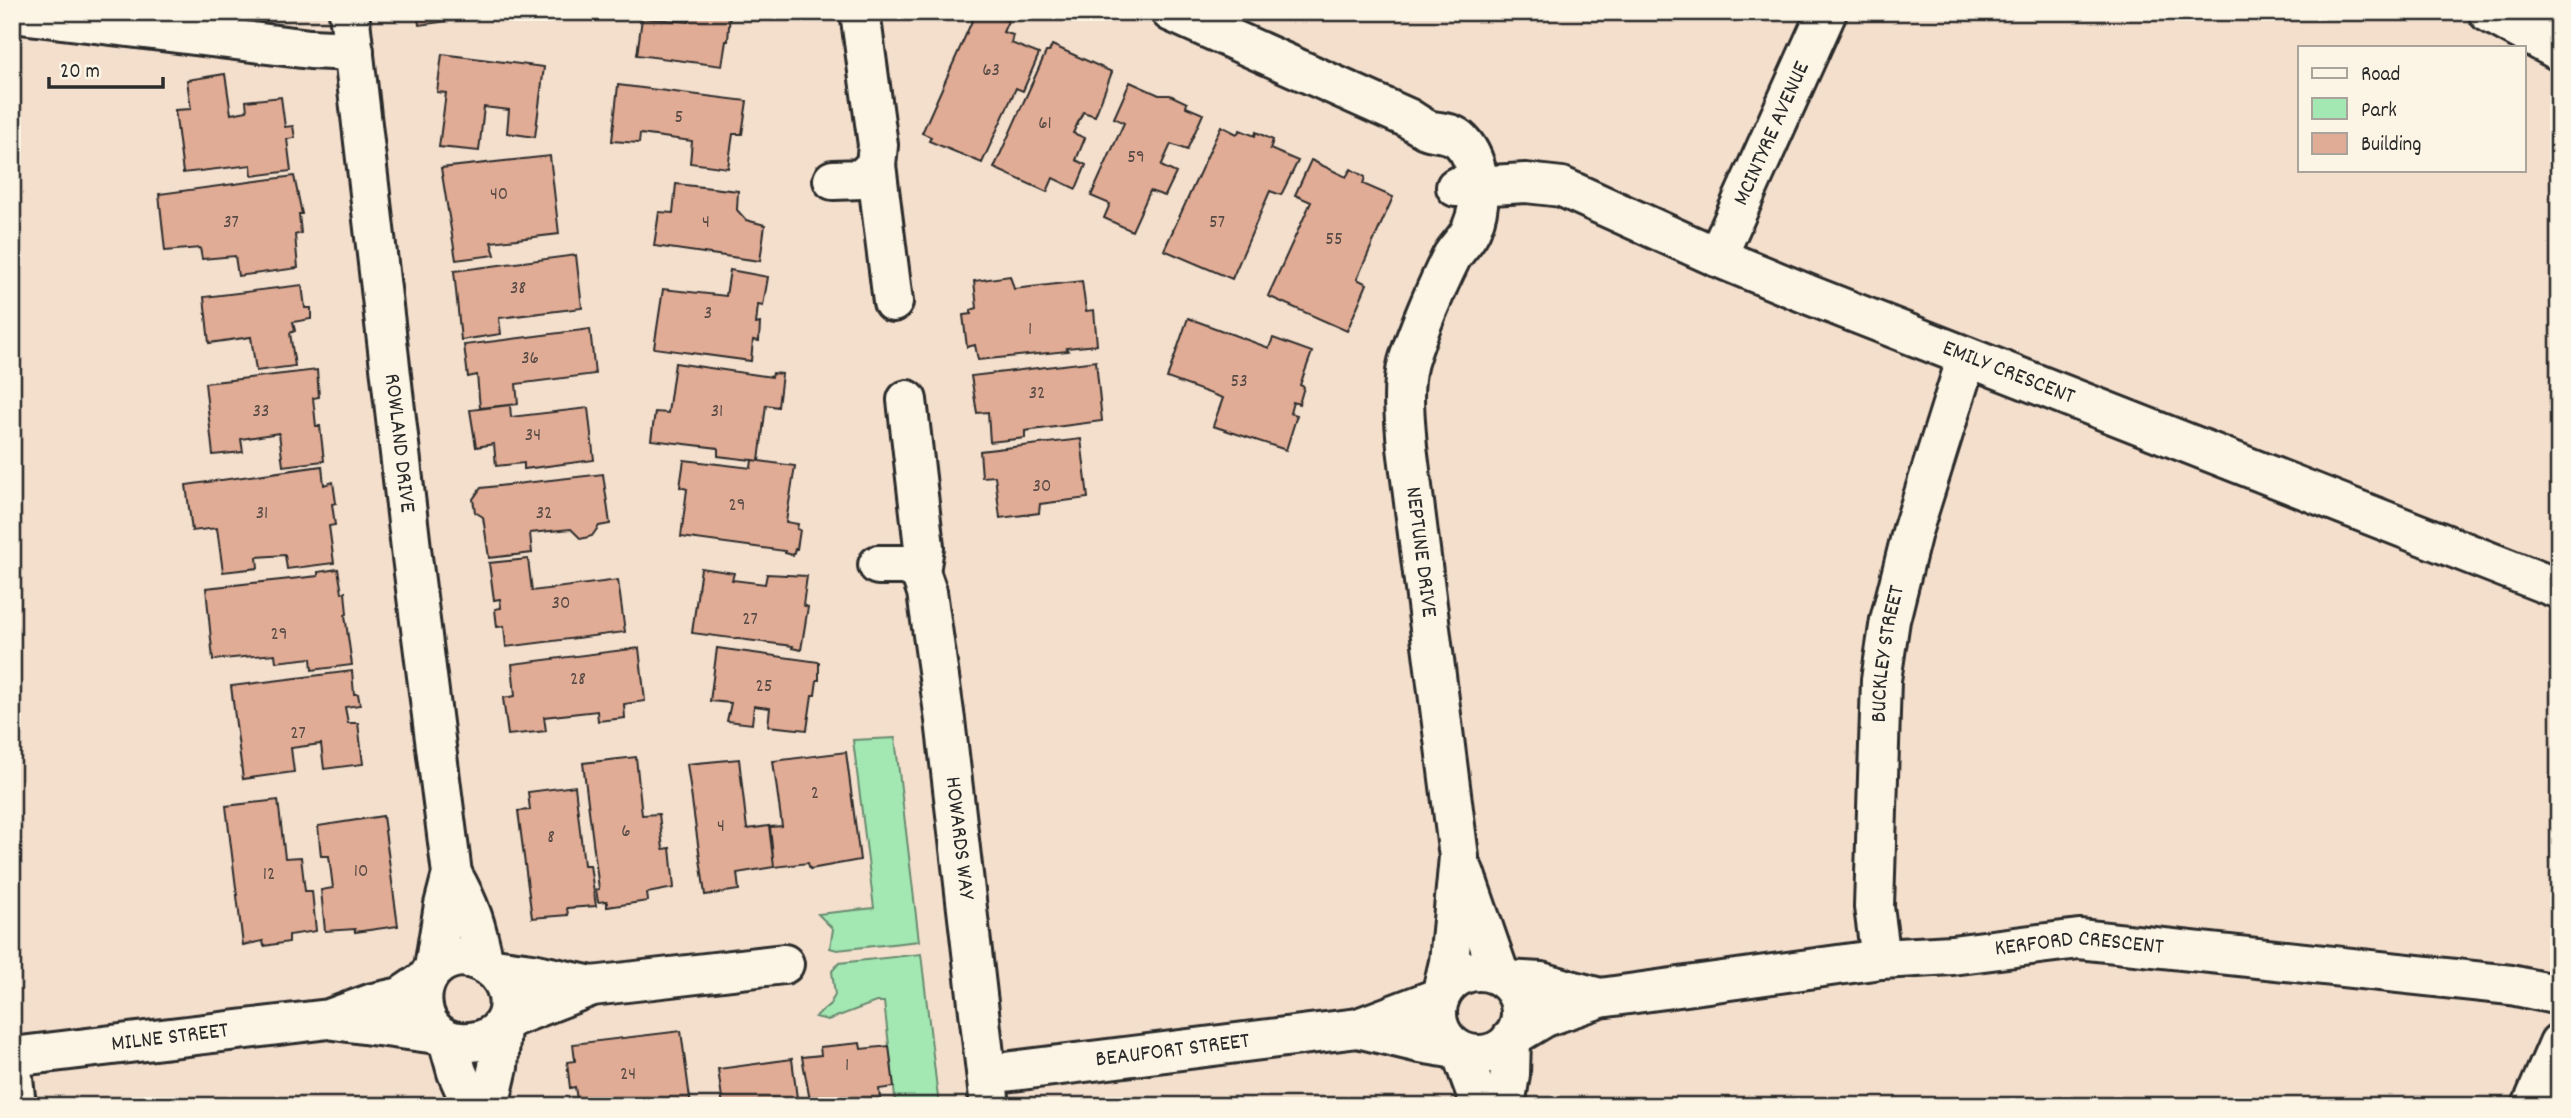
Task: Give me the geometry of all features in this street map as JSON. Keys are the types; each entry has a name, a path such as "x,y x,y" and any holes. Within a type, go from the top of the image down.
{"street":[{"name":"ROWLAND DRIVE","path":"349,12 412,557 452,874 430,974"},
{"path":"860,12 878,145 876,165 893,302"},
{"name":"NEPTUNE DRIVE","path":"1171,12 1408,118 1429,131 1442,131 1460,140 1475,168 1467,186 1477,213 1472,229 1452,255 1412,352 1405,391 1407,447 1459,856 1502,978"},
{"name":"MCINTYRE AVENUE","path":"1717,257 1828,12"},
{"path":"2488,12 2559,51"},
{"path":"12,13 310,49 354,51"},
{"path":"833,180 862,179 876,165"},
{"name":"EMILY CRESCENT","path":"1467,186 1526,183 1562,187 1717,257 1967,358 2559,589"},
{"name":"BUCKLEY STREET","path":"1881,959 1874,907 1881,680 1890,620 1912,532 1967,358"},
{"name":"HOWARDS WAY","path":"906,400 924,547 920,572 927,592 945,720 989,1090"},
{"path":"878,565 906,565 920,572"},
{"name":"NEPTUNE DRIVE","path":"1441,994 1449,961 1459,856"},
{"name":"ROWLAND DRIVE","path":"452,874 469,902 489,966"},
{"name":"KERFORD CRESCENT","path":"1513,1037 1545,1017 1600,998 1881,959 1952,955 2079,939 2511,985 2559,995"},
{"path":"472,1106 442,1037 422,1004 422,993 430,974 456,957 473,958 489,966 592,986"},
{"path":"442,1037 458,1042 480,1040 504,1023 592,986 784,964"},
{"path":"489,966 507,991 498,1067 489,1106"},
{"path":"1505,1106 1513,1037 1521,1018 1520,1004 1515,992 1502,978 1482,971 1471,972 1452,981 1441,994 1438,1025 1445,1038 1459,1050 1474,1055 1488,1054 1503,1048 1513,1037"},
{"name":"MILNE STREET","path":"12,1057 329,1020 373,1003 401,997 430,974"},
{"name":"KERFORD CRESCENT","path":"1502,978 1541,982 1600,998"},
{"name":"BEAUFORT STREET","path":"989,1090 1358,1027 1441,994"},
{"name":"MILNE STREET","path":"329,1020 442,1037"},
{"name":"BEAUFORT STREET","path":"1358,1027 1459,1050"},
{"path":"2532,1106 2559,1043"},
{"path":"1459,1050 1481,1106"},
{"path":"12,1069 16,1106"}],"green space":[{"path":"895,738 919,941 837,950 830,948 833,929 818,914 874,908 853,740"},
{"path":"921,954 939,1106 896,1106 884,1002 876,1002 828,1020 815,1017 830,1004 835,995 832,971 839,963"}],"building":[{"path":"417,12 486,12 487,16 419,25"},
{"path":"691,12 730,12 728,41 722,66 637,55 642,18 689,22"},
{"path":"976,12 989,17 993,13 1008,21 1003,32 1013,35 1011,43 1039,54 1023,91 1016,88 982,163 929,141 931,137 922,133"},
{"path":"1052,45 1112,72 1095,116 1083,112 1073,133 1085,138 1076,160 1086,165 1076,189 1053,178 1047,192 994,168 1046,52 1049,52"},
{"path":"442,54 544,67 535,137 507,133 509,110 484,107 479,151 439,147 446,93 437,92"},
{"path":"225,74 231,114 247,111 246,101 281,97 285,127 293,126 295,138 287,139 291,171 252,176 251,165 183,173 175,110 191,109 187,80"},
{"path":"1130,82 1159,95 1170,95 1187,103 1186,107 1203,114 1187,150 1171,144 1161,166 1176,173 1165,196 1150,191 1132,231 1104,218 1110,204 1091,196 1124,123 1114,118"},
{"path":"618,85 747,101 742,134 733,134 728,168 690,163 692,141 640,134 639,143 612,141"},
{"path":"1221,126 1237,134 1240,130 1255,136 1256,132 1273,140 1270,149 1298,161 1281,195 1270,191 1232,279 1164,250"},
{"path":"550,156 559,234 491,242 495,255 456,260 441,168"},
{"path":"1311,160 1346,177 1351,169 1365,177 1363,184 1393,197 1357,279 1367,284 1347,331 1268,296 1311,202 1295,195"},
{"path":"294,176 302,214 299,214 301,233 295,235 298,268 238,276 235,256 202,259 200,248 165,251 159,194"},
{"path":"676,184 738,191 737,210 746,220 765,225 760,261 654,246 659,212 673,213"},
{"path":"576,255 582,308 499,318 501,334 461,340 454,271"},
{"path":"730,270 768,277 763,306 758,305 756,324 760,323 759,341 753,340 751,361 654,348 663,289 726,296"},
{"path":"1010,276 1014,289 1082,281 1086,311 1094,310 1097,345 1066,348 1068,351 978,360 975,345 967,347 963,315 971,314 971,310 977,308 974,281"},
{"path":"302,285 305,308 311,308 311,319 293,322 295,331 290,333 295,366 256,371 251,337 209,343 204,297"},
{"path":"1188,318 1269,348 1273,338 1312,352 1300,385 1304,387 1299,404 1293,402 1290,413 1297,415 1286,450 1213,426 1223,398 1167,378"},
{"path":"590,329 595,374 516,384 518,404 480,408 477,375 468,377 464,345"},
{"path":"1096,361 1102,421 1025,431 1025,438 990,442 988,412 977,413 971,376"},
{"path":"675,363 772,377 773,373 782,374 778,407 766,405 759,461 718,456 718,448 651,440 655,412 668,413"},
{"path":"317,370 319,397 313,398 324,461 283,466 279,433 241,439 243,452 213,455 205,383"},
{"path":"510,405 511,417 588,408 594,460 524,469 524,463 496,466 494,444 476,447 470,410"},
{"path":"1081,439 1088,498 1040,504 1039,513 1000,518 995,476 982,477 980,451"},
{"path":"684,460 751,468 752,460 795,466 786,522 798,524 797,529 800,530 797,549 793,555 785,551 681,537 687,489 680,487"},
{"path":"322,466 324,485 333,482 336,503 332,504 335,525 329,526 334,563 287,569 285,555 257,557 258,568 223,572 217,528 192,531 186,485"},
{"path":"603,474 610,524 599,526 592,536 581,539 571,529 530,533 532,553 489,558 483,517 475,512 473,499 481,488"},
{"path":"528,559 532,591 618,580 625,632 506,647 504,626 497,627 495,609 501,608 500,599 494,600 489,563"},
{"path":"701,568 734,573 732,580 765,584 767,574 807,576 803,605 808,607 801,650 792,648 793,646 692,633"},
{"path":"338,569 342,593 345,592 345,615 352,665 312,670 311,658 276,662 275,654 213,660 206,588 318,576 318,572"},
{"path":"639,648 645,701 624,704 625,718 598,721 597,711 544,717 546,731 508,735 503,698 515,696 512,664"},
{"path":"717,648 819,662 819,680 815,695 812,695 807,730 768,726 770,708 754,706 752,724 727,721 731,703 710,701"},
{"path":"352,671 354,694 358,694 360,705 345,707 348,723 358,723 363,764 324,769 321,744 291,748 294,772 243,779 231,686"},
{"path":"846,752 860,860 810,869 808,863 774,867 770,827 782,826 773,761"},
{"path":"636,757 642,815 659,814 663,849 670,848 674,888 647,893 648,901 607,907 607,901 598,902 596,890 599,889 583,763"},
{"path":"739,759 747,829 769,826 774,867 737,873 739,890 705,895 687,764"},
{"path":"575,786 584,865 590,865 596,906 567,908 568,915 532,918 518,811 530,810 528,792"},
{"path":"278,800 285,858 301,857 305,891 312,891 316,931 289,935 289,942 264,946 263,941 243,945 226,806"},
{"path":"383,816 398,926 355,932 355,929 325,931 321,890 333,888 329,856 321,856 318,826"},
{"path":"681,1031 691,1106 578,1106 575,1087 570,1088 567,1062 575,1061 573,1044"},
{"path":"860,1043 861,1049 889,1046 894,1087 879,1089 881,1106 811,1106 802,1057 821,1055 820,1047"},
{"path":"792,1059 798,1106 723,1106 718,1069"}]}
